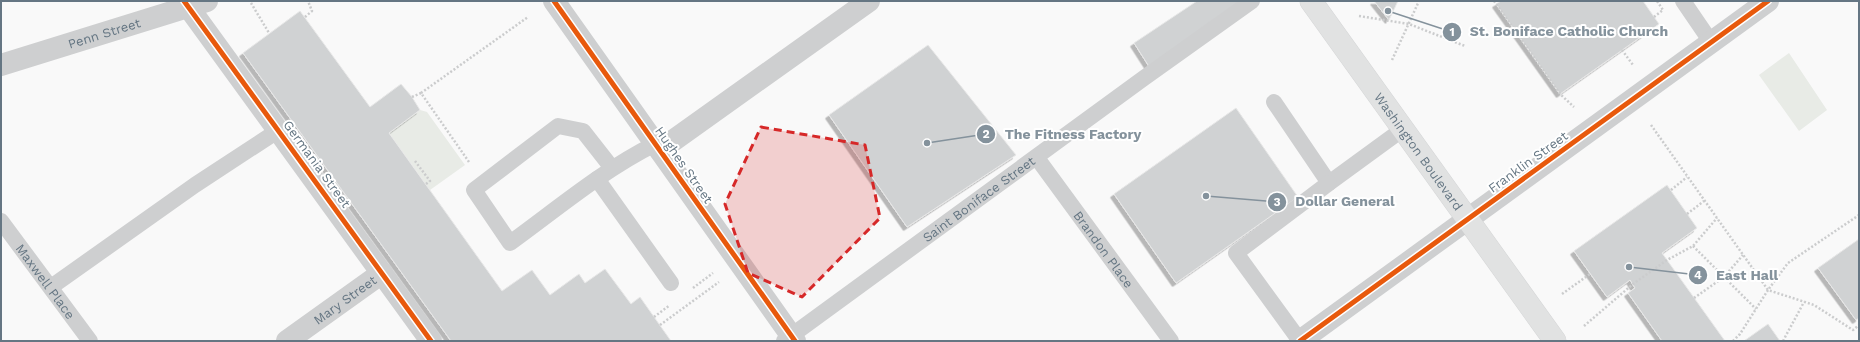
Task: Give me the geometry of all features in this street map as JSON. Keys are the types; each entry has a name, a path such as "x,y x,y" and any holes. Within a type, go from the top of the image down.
{"main road":[{"name":"Washington Boulevard","path":"1311,1 1555,341"}],"street":[{"name":"Hughes Street","path":"554,1 790,339"},
{"path":"657,147 855,1"},
{"path":"657,147 869,1"},
{"name":"Franklin Street","path":"1300,341 1768,1"},
{"name":"Penn Street","path":"1,65 193,3"},
{"name":"Germania Street","path":"193,3 279,130 431,341"},
{"name":"Mary Street","path":"287,341 382,273"}],"lane":[{"name":"Saint Boniface Street","path":"790,339 1144,78 1252,1"},
{"path":"1683,1 1711,42"},
{"path":"1274,102 1329,183"},
{"path":"612,168 583,131 558,126 474,190 510,243 612,168 629,157 657,147"},
{"path":"1300,341 1236,253 1403,129"},
{"path":"52,287 195,184 279,130"},
{"name":"Brandon Place","path":"1037,158 1171,341"},
{"path":"597,179 671,283"},
{"name":"Maxwell Place","path":"1,221 52,287 90,341"}],"path":[{"path":"305,17 312,10 308,1"},
{"path":"1392,60 1419,1"},
{"path":"1494,1 1560,94 1574,107"},
{"path":"251,3 270,33"},
{"path":"1654,16 1663,10"},
{"path":"1359,16 1409,24 1465,46"},
{"path":"412,97 421,93 528,17"},
{"path":"1622,50 1633,65"},
{"path":"421,93 469,162"},
{"path":"1651,125 1768,290 1814,305 1852,330 1859,325"},
{"path":"415,161 430,182 426,184"},
{"path":"1671,190 1687,177"},
{"path":"1688,214 1704,201"},
{"path":"1733,341 1740,334 1768,290 1788,263 1859,215"},
{"path":"1584,326 1633,284 1667,260 1693,246 1717,218"},
{"path":"1693,246 1756,309"},
{"path":"1694,298 1724,278 1743,255"},
{"path":"1562,294 1590,274"},
{"path":"660,326 719,282"},
{"path":"1783,341 1804,302"}],"highlighted area":[{"path":"761,127 865,145 880,218 802,297 748,273 725,204"}],"shaded area":[{"path":"1789,53 1827,110 1799,131 1759,75"},
{"path":"420,110 427,112 465,165 430,190 389,133"}],"building":[{"path":"1197,1 1248,1 1150,68 1134,43"},
{"path":"1374,1 1398,1 1389,20"},
{"path":"1501,1 1643,1 1659,24 1560,94 1496,4"},
{"path":"300,11 370,107 401,84 412,97 420,110 389,133 502,291 532,270 550,295 579,274 585,283 605,269 631,304 640,297 671,341 451,341 243,53"},
{"path":"928,45 1016,155 907,227 829,115"},
{"path":"1236,108 1298,197 1176,283 1114,194"},
{"path":"1667,185 1697,228 1662,253 1725,341 1662,341 1628,293 1635,288 1630,280 1607,297 1574,251"},
{"path":"1859,239 1859,318 1856,320 1818,268"},
{"path":"1768,324 1780,341 1744,341"}],"cycle path":[{"path":"184,1 431,341"},
{"path":"554,1 795,341"},
{"path":"1300,341 1768,1"}],"place":[{"name":"St. Boniface Catholic Church","path":"1388,11"},
{"name":"The Fitness Factory","path":"927,143"},
{"name":"Dollar General","path":"1206,196"},
{"name":"East Hall","path":"1629,267"}]}
